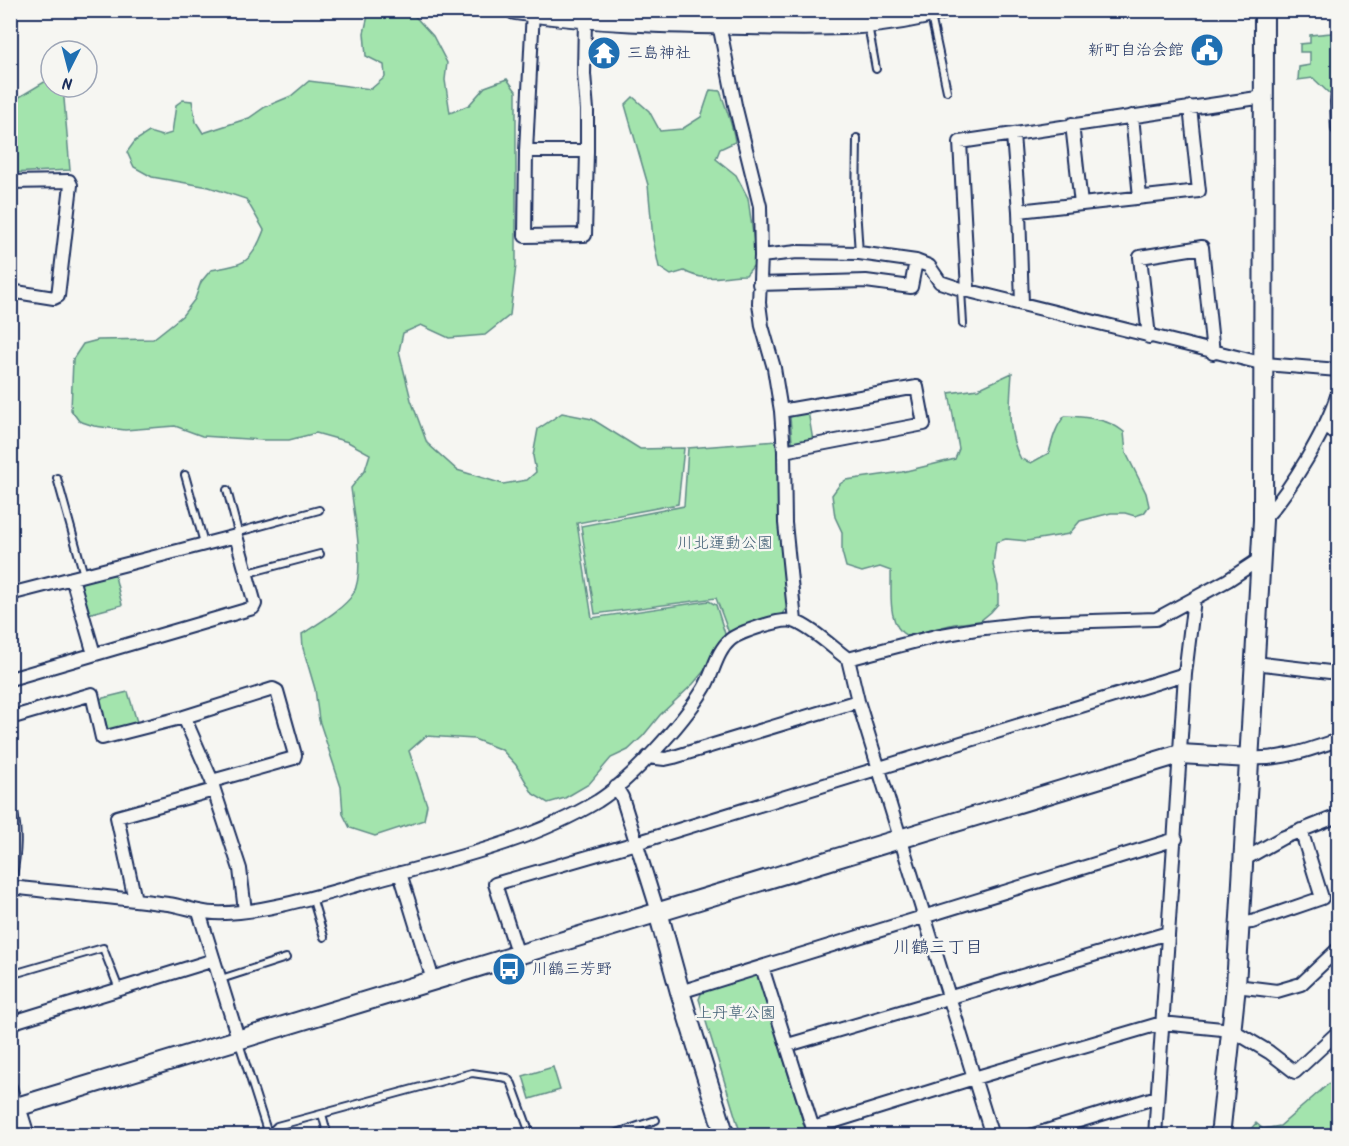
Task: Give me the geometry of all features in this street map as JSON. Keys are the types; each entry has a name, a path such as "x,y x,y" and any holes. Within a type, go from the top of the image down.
{"street":[{"path":"1220,1136 1236,986 1263,520 1264,10"},
{"path":"583,16 587,110 585,236 525,236 527,11 583,16 621,22 719,24 778,18 820,26 930,12"},
{"path":"719,24 735,105 760,206 762,256 759,284 760,315 774,368 781,411 785,523 795,621"},
{"path":"1338,93 1338,129"},
{"path":"964,290 960,142 1264,97"},
{"path":"1018,211 1199,191 1190,107"},
{"path":"1131,116 1140,197"},
{"path":"1071,124 1082,204"},
{"path":"1013,135 1022,304"},
{"path":"526,151 587,151"},
{"path":"10,182 69,181 71,185 58,296 54,298 10,291"},
{"path":"1149,337 1140,257 1202,247 1213,352"},
{"path":"762,256 797,252 859,253 916,261 929,266 940,282 964,290 1265,364 1338,370"},
{"path":"759,284 867,281 911,287 916,261"},
{"path":"781,411 917,387 924,424 784,451"},
{"path":"1263,520 1286,492 1324,426 1338,393"},
{"path":"1324,426 1338,435"},
{"path":"10,594 237,534 255,604 253,608 10,679"},
{"path":"848,659 936,636 976,629 1029,623 1156,619 1260,559"},
{"path":"78,576 94,654"},
{"path":"1155,1136 1185,674 1194,599"},
{"path":"10,887 135,900 217,914 245,911 312,897 486,849 542,829 599,800 648,757 697,700 722,650 730,640 785,619 795,621 848,659 858,701 992,1136"},
{"path":"1255,663 1338,673"},
{"path":"518,955 495,884 636,843 1185,674"},
{"path":"10,718 92,694 102,738 184,717 273,689 277,692 294,758 117,817 135,900"},
{"path":"648,757 665,759 674,757 858,701"},
{"path":"184,717 213,786 240,869 245,911"},
{"path":"13,1108 1180,754 1268,759 1292,755 1338,740"},
{"path":"616,787 622,797 658,912 680,992 725,1136"},
{"path":"10,876 14,849 11,816"},
{"path":"1243,860 1282,838 1338,816"},
{"path":"1240,922 1252,922 1322,898 1301,830"},
{"path":"680,992 1176,838"},
{"path":"400,873 433,980"},
{"path":"199,912 238,1038"},
{"path":"788,1046 1168,933"},
{"path":"1236,986 1277,991 1301,984 1338,949"},
{"path":"10,1023 214,960"},
{"path":"762,967 814,1132 974,1078 1162,1023 1232,1030 1269,1052 1295,1072 1338,1032"},
{"path":"10,1087 13,1108 25,1136"},
{"path":"1030,1136 1157,1097"}],"lane":[{"path":"930,12 947,92"},
{"path":"863,20 876,69"},
{"path":"857,138 856,208 859,253"},
{"path":"963,324 964,290"},
{"path":"185,475 204,543"},
{"path":"57,478 78,576"},
{"path":"226,490 237,534 319,510"},
{"path":"248,573 320,554"},
{"path":"312,897 324,937"},
{"path":"10,975 103,948 119,990"},
{"path":"220,979 286,958"},
{"path":"238,1038 268,1135 277,1126 462,1075 478,1074 507,1078 512,1084 531,1136"},
{"path":"322,1114 328,1136"},
{"path":"608,1136 656,1120"}],"green space":[{"path":"369,11 410,11 433,36 447,63 445,80 450,113 469,105 485,87 507,79 516,91 516,265 510,315 485,335 449,338 421,325 403,333 399,351 411,400 427,443 457,470 503,484 527,480 536,472 533,456 538,429 562,413 592,419 640,449 684,448 678,504 577,523 592,618 709,601 716,605 726,637 709,665 693,684 660,715 643,736 628,750 611,758 589,784 565,798 548,803 533,794 516,765 502,750 474,739 426,736 409,751 427,805 424,820 375,836 350,828 343,814 341,787 319,720 315,689 303,648 302,634 344,605 353,594 357,584 358,542 351,488 365,470 370,454 348,442 316,433 289,440 262,440 202,436 175,426 125,430 94,426 79,421 71,410 73,359 83,344 98,340 153,339 182,316 195,299 201,282 211,270 239,264 250,256 264,230 246,199 209,187 152,177 134,167 127,152 135,141 149,132 162,136 172,133 176,105 183,100 192,101 196,122 203,133 249,118 265,107 291,96 309,81 371,89 385,77 384,65 366,56 364,33"},
{"path":"1332,30 1338,30 1338,61 1332,96 1313,78 1298,80 1299,67 1310,65 1310,52 1300,52 1300,44 1310,43 1310,35 1331,33"},
{"path":"39,85 39,99 64,99 70,170 11,173 11,102"},
{"path":"710,90 720,91 733,129 735,142 720,149 716,159 736,175 748,198 755,249 754,265 746,275 707,278 684,271 671,275 659,267 653,239 648,185 625,105 633,97 649,111 660,131 682,129 701,117"},
{"path":"1012,373 1011,428 1021,459 1031,463 1049,453 1057,428 1065,416 1104,421 1124,432 1126,453 1146,493 1149,506 1144,513 1135,516 1111,513 1080,521 1069,534 1027,541 1006,539 996,542 993,565 998,586 998,604 991,612 980,621 954,624 907,636 900,631 893,615 891,571 880,567 862,572 846,567 842,552 842,532 835,517 832,495 846,480 902,472 955,459 959,449 949,393 978,389"},
{"path":"808,411 813,441 797,444 792,441 790,417 794,413"},
{"name":"川北運動公園","path":"777,441 780,530 788,606 782,614 729,633 716,598 595,614 581,526 684,506 688,448"},
{"path":"114,572 122,605 88,614 80,586 84,580"},
{"path":"128,692 137,722 108,730 99,699"},
{"name":"上丹草公園","path":"753,973 758,975 807,1135 741,1135 699,999 703,989"},
{"path":"553,1067 560,1090 530,1099 523,1076"},
{"path":"1334,1079 1338,1091 1338,1135 1256,1135 1250,1130 1256,1123 1263,1129 1280,1126"}],"place":[{"name":"新町自治会館","path":"1207,50"},
{"name":"三島神社","path":"604,53"},
{"name":"川鶴三芳野","path":"509,969"}],"district":[{"name":"川鶴三丁目","path":"938,948"}]}
